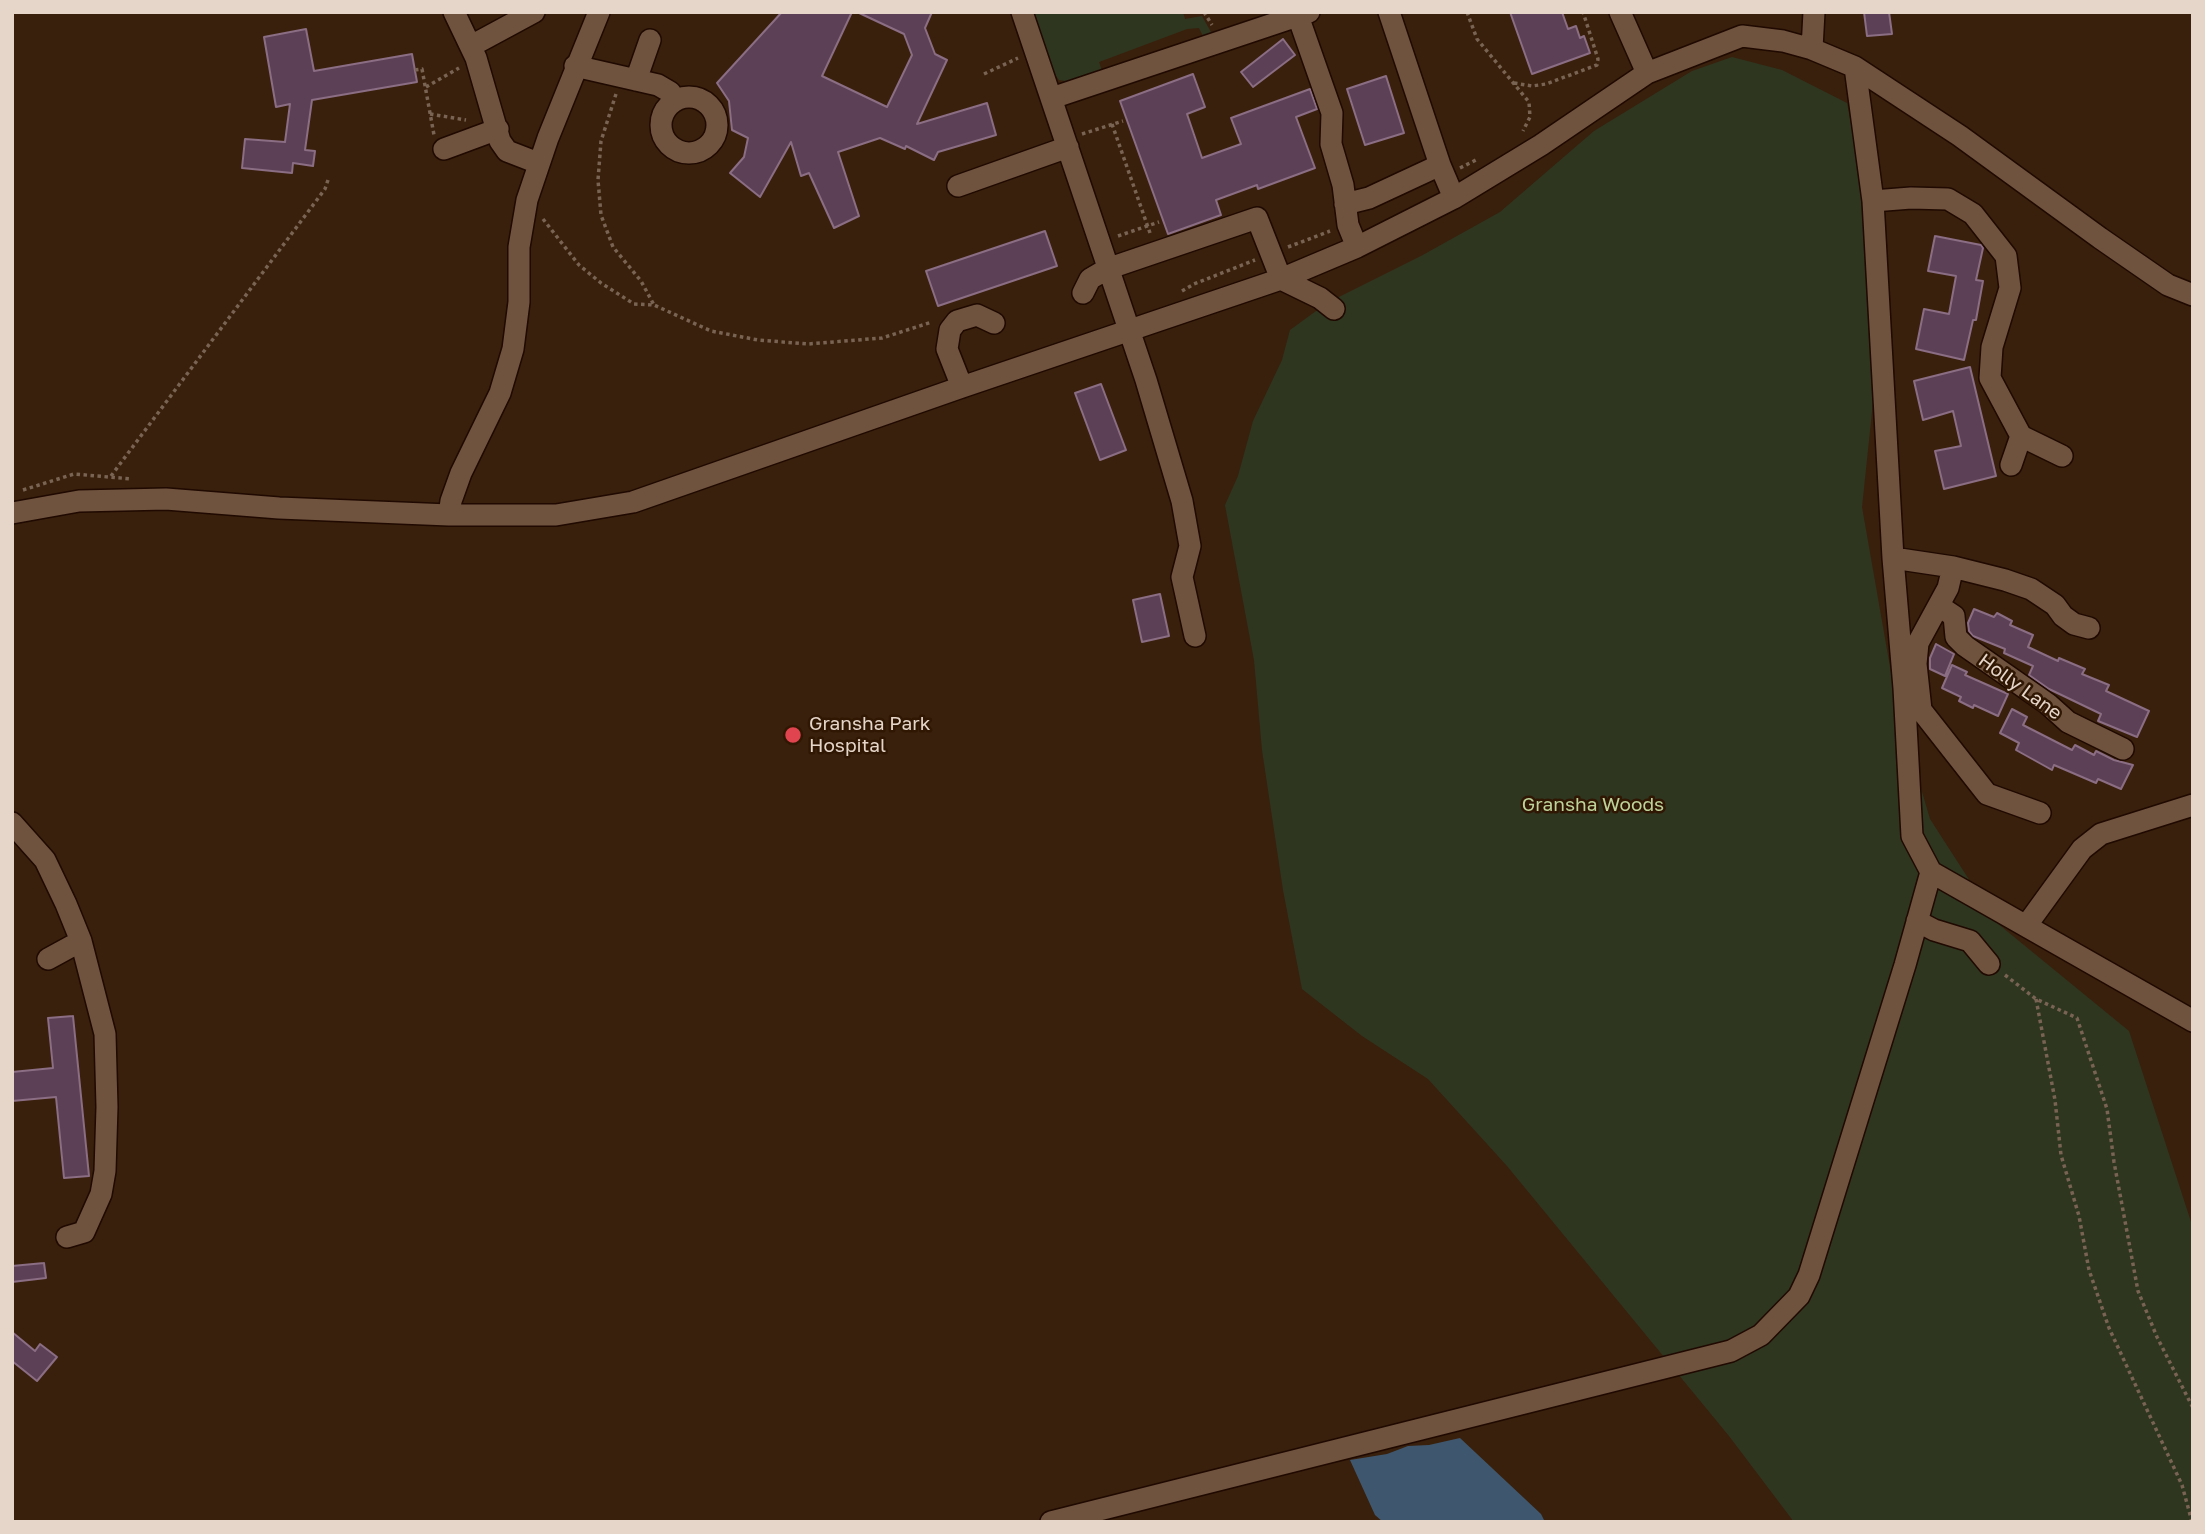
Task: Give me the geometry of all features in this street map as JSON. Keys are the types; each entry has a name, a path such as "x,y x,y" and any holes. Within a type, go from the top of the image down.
{"street":[{"path":"454,12 474,52 500,141 507,151 538,163"},
{"path":"474,52 534,12"},
{"path":"449,515 461,473 500,393 513,349 519,302 519,247 527,200 538,163 599,12"},
{"path":"1022,12 1146,380 1182,501 1190,546 1182,577 1195,636"},
{"path":"1389,12 1454,198"},
{"path":"1620,12 1647,73"},
{"path":"1812,49 1814,12"},
{"path":"1052,98 1303,14 1332,113 1331,144 1343,185 1346,214 1357,247"},
{"path":"12,513 79,501 166,499 279,508 449,515 556,515 633,502 1281,279 1357,247 1454,198 1541,145 1647,73 1742,36 1783,41 1812,49 1855,67 1959,136 2168,285 2193,295"},
{"path":"628,79 650,40"},
{"path":"575,66 658,85 670,92 676,100"},
{"path":"1855,67 1873,201 1912,836 1931,872 2193,1021"},
{"path":"439,143 498,129"},
{"path":"958,186 1067,143"},
{"path":"1346,214 1369,198 1442,170"},
{"path":"1873,201 1948,199 1973,214 2006,256 2010,288 1993,347 1990,378 2021,436 2062,456"},
{"path":"1083,293 1090,279 1107,269 1257,218 1281,279 1320,298 1334,309"},
{"path":"962,387 947,349 950,330 957,321 976,315 994,323"},
{"path":"2011,466 2021,436"},
{"path":"1893,558 1953,567 2031,589 2055,605 2063,616 2074,624 2089,628"},
{"path":"1953,567 1948,588 1918,643 1916,664 1921,710 1987,794 2040,813"},
{"name":"Holly Lane","path":"1938,606 1954,616 1956,637 1965,646 2048,704 2068,722 2123,749"},
{"path":"2026,926 2082,849 2101,834 2193,805"},
{"path":"12,824 44,860 81,941 105,1034 105,1171 101,1194 84,1231 67,1237"},
{"path":"1051,1522 1731,1351 1761,1335 1799,1296 1809,1275 1931,872"},
{"path":"1917,921 1934,930 1970,941 1989,964"},
{"path":"48,959 81,941"}],"path":[{"path":"1467,12 1476,38 1529,102 1530,117 1525,130 1515,136"},
{"path":"1514,83 1532,86 1546,84 1597,65 1598,60 1583,12"},
{"path":"985,74 1035,50"},
{"path":"426,88 474,52"},
{"path":"415,71 422,69 439,143"},
{"path":"628,79 601,141 598,180 601,215 612,247 641,281 653,305"},
{"path":"1067,143 1124,121"},
{"path":"1112,124 1156,252"},
{"path":"1442,170 1487,154"},
{"path":"111,476 325,188 328,180"},
{"path":"527,200 579,265 601,283 634,304 653,305 711,331 758,340 808,344 882,338 947,317 957,321"},
{"path":"1175,295 1194,284 1271,253 1346,214"},
{"path":"1099,243 1159,222"},
{"path":"12,495 43,482 74,474 139,480"},
{"path":"1989,964 2036,999 2077,1018 2107,1109 2114,1163 2138,1292 2157,1337 2193,1408"},
{"path":"2036,999 2055,1100 2061,1155 2079,1216 2088,1270 2109,1328 2182,1485 2192,1522"}],"green space":[{"path":"1030,12 1183,12 1185,19 1202,16 1212,34 1204,38 1199,28 1187,29 1099,62 1102,71 1072,82 1059,80 1049,67"},
{"name":"Gransha Woods","path":"1732,57 1782,70 1847,103 1867,209 1876,325 1873,402 1862,507 1897,707 1930,819 1997,923 2129,1031 2193,1228 2193,1522 1794,1522 1729,1436 1507,1166 1428,1079 1362,1036 1302,989 1283,890 1262,750 1254,660 1225,505 1238,476 1253,421 1282,360 1290,330 1327,303 1421,256 1500,212 1594,131 1692,71"}],"water":[{"path":"1460,1438 1541,1514 1545,1522 1383,1522 1375,1515 1350,1460 1387,1454 1408,1446 1429,1445"}],"building":[{"path":"782,12 852,12 822,76 887,107 912,55 904,34 857,12 932,12 925,28 935,54 947,60 917,124 987,103 996,135 938,152 934,160 906,146 905,149 880,138 838,152 859,216 834,228 809,173 801,176 791,142 760,197 730,173 744,157 748,138 732,130 729,101 717,83"},
{"path":"1510,12 1562,12 1568,29 1576,26 1580,38 1584,36 1590,53 1532,74"},
{"path":"1864,12 1889,12 1892,34 1867,36"},
{"path":"306,29 314,71 412,54 417,82 312,100 305,150 315,151 313,166 293,163 292,173 242,168 245,139 285,142 290,104 276,107 264,37"},
{"path":"1283,39 1295,55 1253,87 1241,72"},
{"path":"1193,74 1205,107 1187,114 1202,158 1241,144 1231,118 1310,89 1317,109 1296,117 1315,168 1258,189 1257,185 1216,200 1221,215 1168,234 1120,101"},
{"path":"1386,76 1404,133 1365,145 1347,89"},
{"path":"1045,231 1057,266 938,306 926,271"},
{"path":"1935,236 1981,245 1983,248 1976,280 1983,281 1976,320 1973,320 1964,360 1916,349 1924,309 1949,314 1956,276 1928,271"},
{"path":"1970,367 1996,476 1944,489 1935,451 1961,446 1953,411 1923,420 1914,381"},
{"path":"1101,384 1126,450 1100,460 1075,393"},
{"path":"1160,594 1169,636 1142,642 1133,600"},
{"path":"1974,609 1994,617 1997,613 2012,621 2010,625 2033,635 2028,647 2058,661 2059,658 2085,669 2082,674 2109,685 2106,691 2149,711 2137,737 2098,721 2101,714 2049,689 2029,675 2033,666 2004,653 2005,649 1973,636 1968,623"},
{"path":"1936,644 1954,654 1945,676 1930,669 1930,658"},
{"path":"1952,665 1967,672 1965,675 2008,694 1998,716 1959,701 1961,697 1942,688"},
{"path":"2012,709 2027,717 2023,725 2072,750 2075,745 2094,755 2096,751 2133,765 2121,789 2098,779 2096,783 2054,765 2052,770 2016,750 2019,743 2000,733"},
{"path":"73,1016 89,1176 64,1178 56,1097 12,1101 12,1072 53,1068 48,1018"},
{"path":"44,1263 46,1278 12,1282 12,1266"},
{"path":"12,1332 35,1351 40,1344 57,1357 37,1381 12,1361"}],"place":[{"name":"Gransha Park Hospital","path":"793,735"}]}
